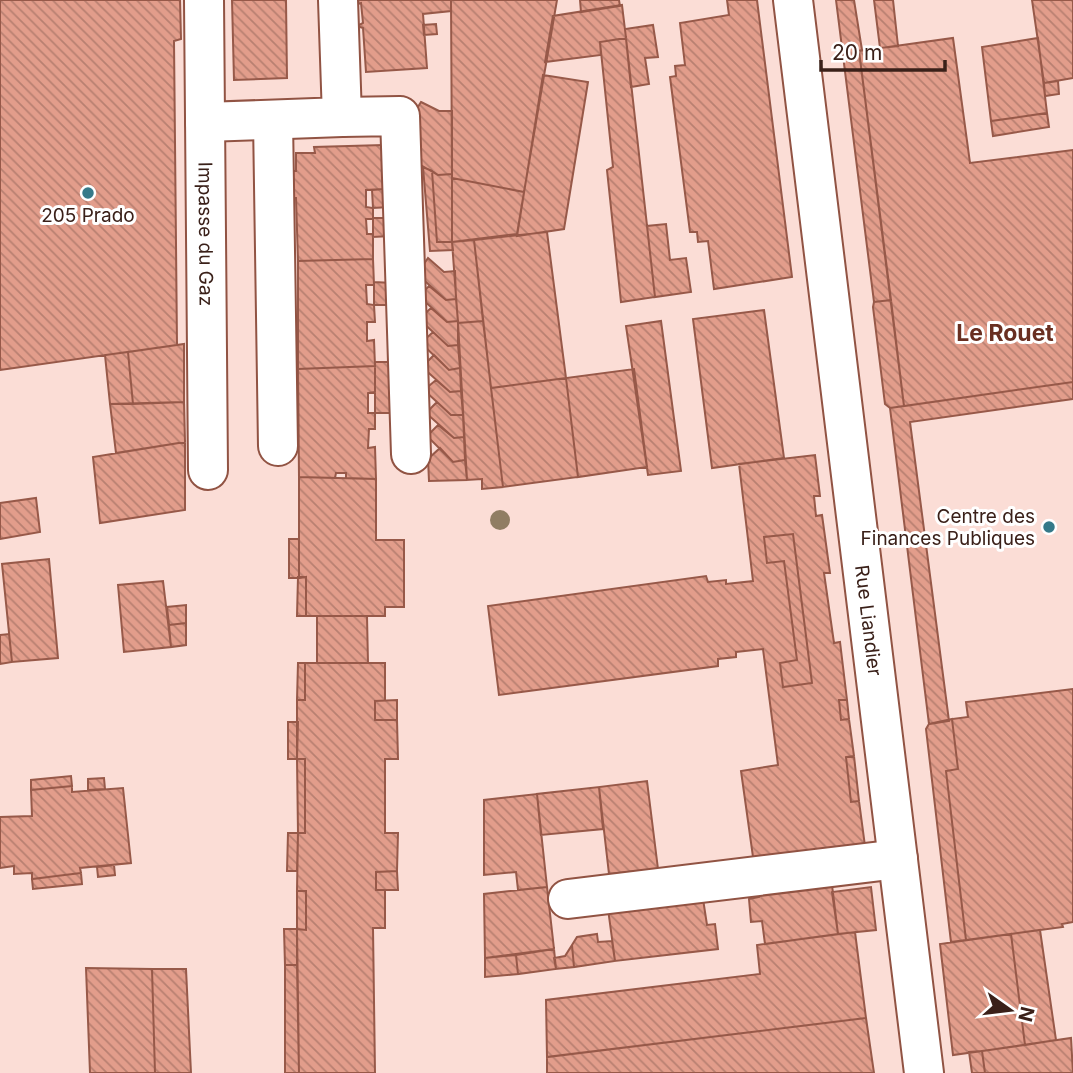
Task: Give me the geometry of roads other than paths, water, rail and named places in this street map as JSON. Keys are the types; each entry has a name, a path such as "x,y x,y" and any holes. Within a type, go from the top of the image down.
{"street":[{"name":"Impasse du Gaz","path":"204,0 208,470"},
{"path":"338,0 341,117"},
{"name":"Rue Liandier","path":"793,0 924,1073"},
{"path":"205,122 400,116 411,454"},
{"path":"273,120 278,446"},
{"path":"568,898 898,859"}],"place":[{"name":"205 Prado","path":"88,193"},
{"name":"Centre des Finances Publiques","path":"1049,527"}],"district":[{"name":"Le Rouet","path":"1005,333"}]}
